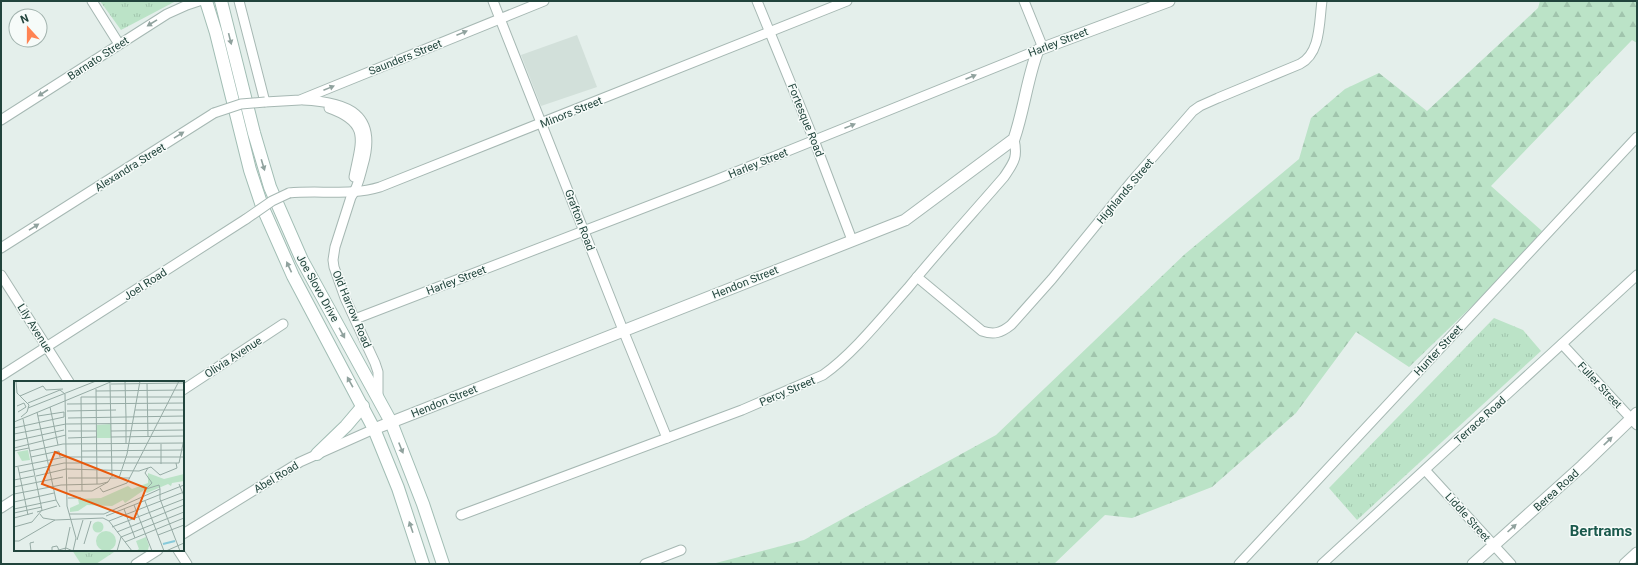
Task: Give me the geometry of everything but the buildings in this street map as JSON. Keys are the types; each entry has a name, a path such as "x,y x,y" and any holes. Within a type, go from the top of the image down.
{"main road":[{"name":"Joe Slovo Drive","path":"206,1 216,33 250,170 262,206 293,276 374,429 398,488 423,564"},
{"name":"Joe Slovo Drive","path":"221,1 254,134 270,187 302,260 390,422 423,504 443,562"},
{"path":"317,454 346,426 363,406"}],"street":[{"path":"92,1 119,44"},
{"name":"Barnato Street","path":"1,120 167,14 199,1"},
{"path":"239,1 265,102"},
{"name":"Grafton Road","path":"493,1 622,330 667,438"},
{"name":"Saunders Street","path":"265,102 300,100 544,1"},
{"name":"Fortesque Road","path":"758,1 814,140 852,240"},
{"name":"Minors Street","path":"289,193 309,191 353,193 380,187 847,1"},
{"path":"1014,139 1021,118 1034,62 1040,49 1024,1"},
{"name":"Highlands Street","path":"917,277 982,331 996,334 1004,330 1011,325 1052,279 1132,181 1193,111 1200,106 1218,98 1300,64 1309,58 1317,40 1322,1"},
{"name":"Harley Street","path":"356,319 584,231 1040,49 1162,2"},
{"name":"Old Harrow Road","path":"300,100 311,101 347,116 358,128 361,143 353,193 339,232 333,260 338,281 377,368 378,400"},
{"name":"Alexandra Street","path":"1,248 214,113 241,104 265,102"},
{"name":"Hunter Street","path":"1239,564 1637,136"},
{"name":"Percy Street","path":"461,515 742,410 823,375 848,354 1004,177 1015,161 1017,154 1014,139"},
{"name":"Hendon Street","path":"374,429 622,330 893,225 915,214 1014,139"},
{"name":"Joel Road","path":"1,376 272,201 289,193"},
{"name":"Lily Avenue","path":"1,275 68,381"},
{"name":"Terrace Road","path":"1322,564 1637,275"},
{"name":"Olivia Avenue","path":"184,389 283,324"},
{"name":"Fuller Street","path":"1562,344 1635,419"},
{"name":"Berea Road","path":"1472,564 1635,419"},
{"name":"Abel Road","path":"184,533 300,462 374,429"},
{"name":"Liddle Street","path":"1425,470 1511,564"},
{"path":"1,508 14,500"},
{"path":"645,564 681,550"},
{"path":"136,564 156,551"},
{"path":"179,551 187,564"},
{"path":"1625,564 1637,553"}],"shaded area":[{"path":"577,35 597,87 541,106 521,55"}],"green space":[{"path":"100,1 176,1 121,30"},
{"path":"1540,1 1637,1 1637,43 1632,40 1491,186 1542,231 1497,282 1409,367 1356,332 1296,413 1212,487 1132,518 1105,515 1054,564 712,564 804,540 996,435 1185,254 1299,159 1311,118 1345,89 1379,73 1427,111 1538,8"},
{"path":"1494,318 1523,330 1541,351 1357,520 1329,488"},
{"path":"73,551 116,551 96,564 81,564"}],"district":[{"name":"Bertrams","path":"1601,531"}]}
